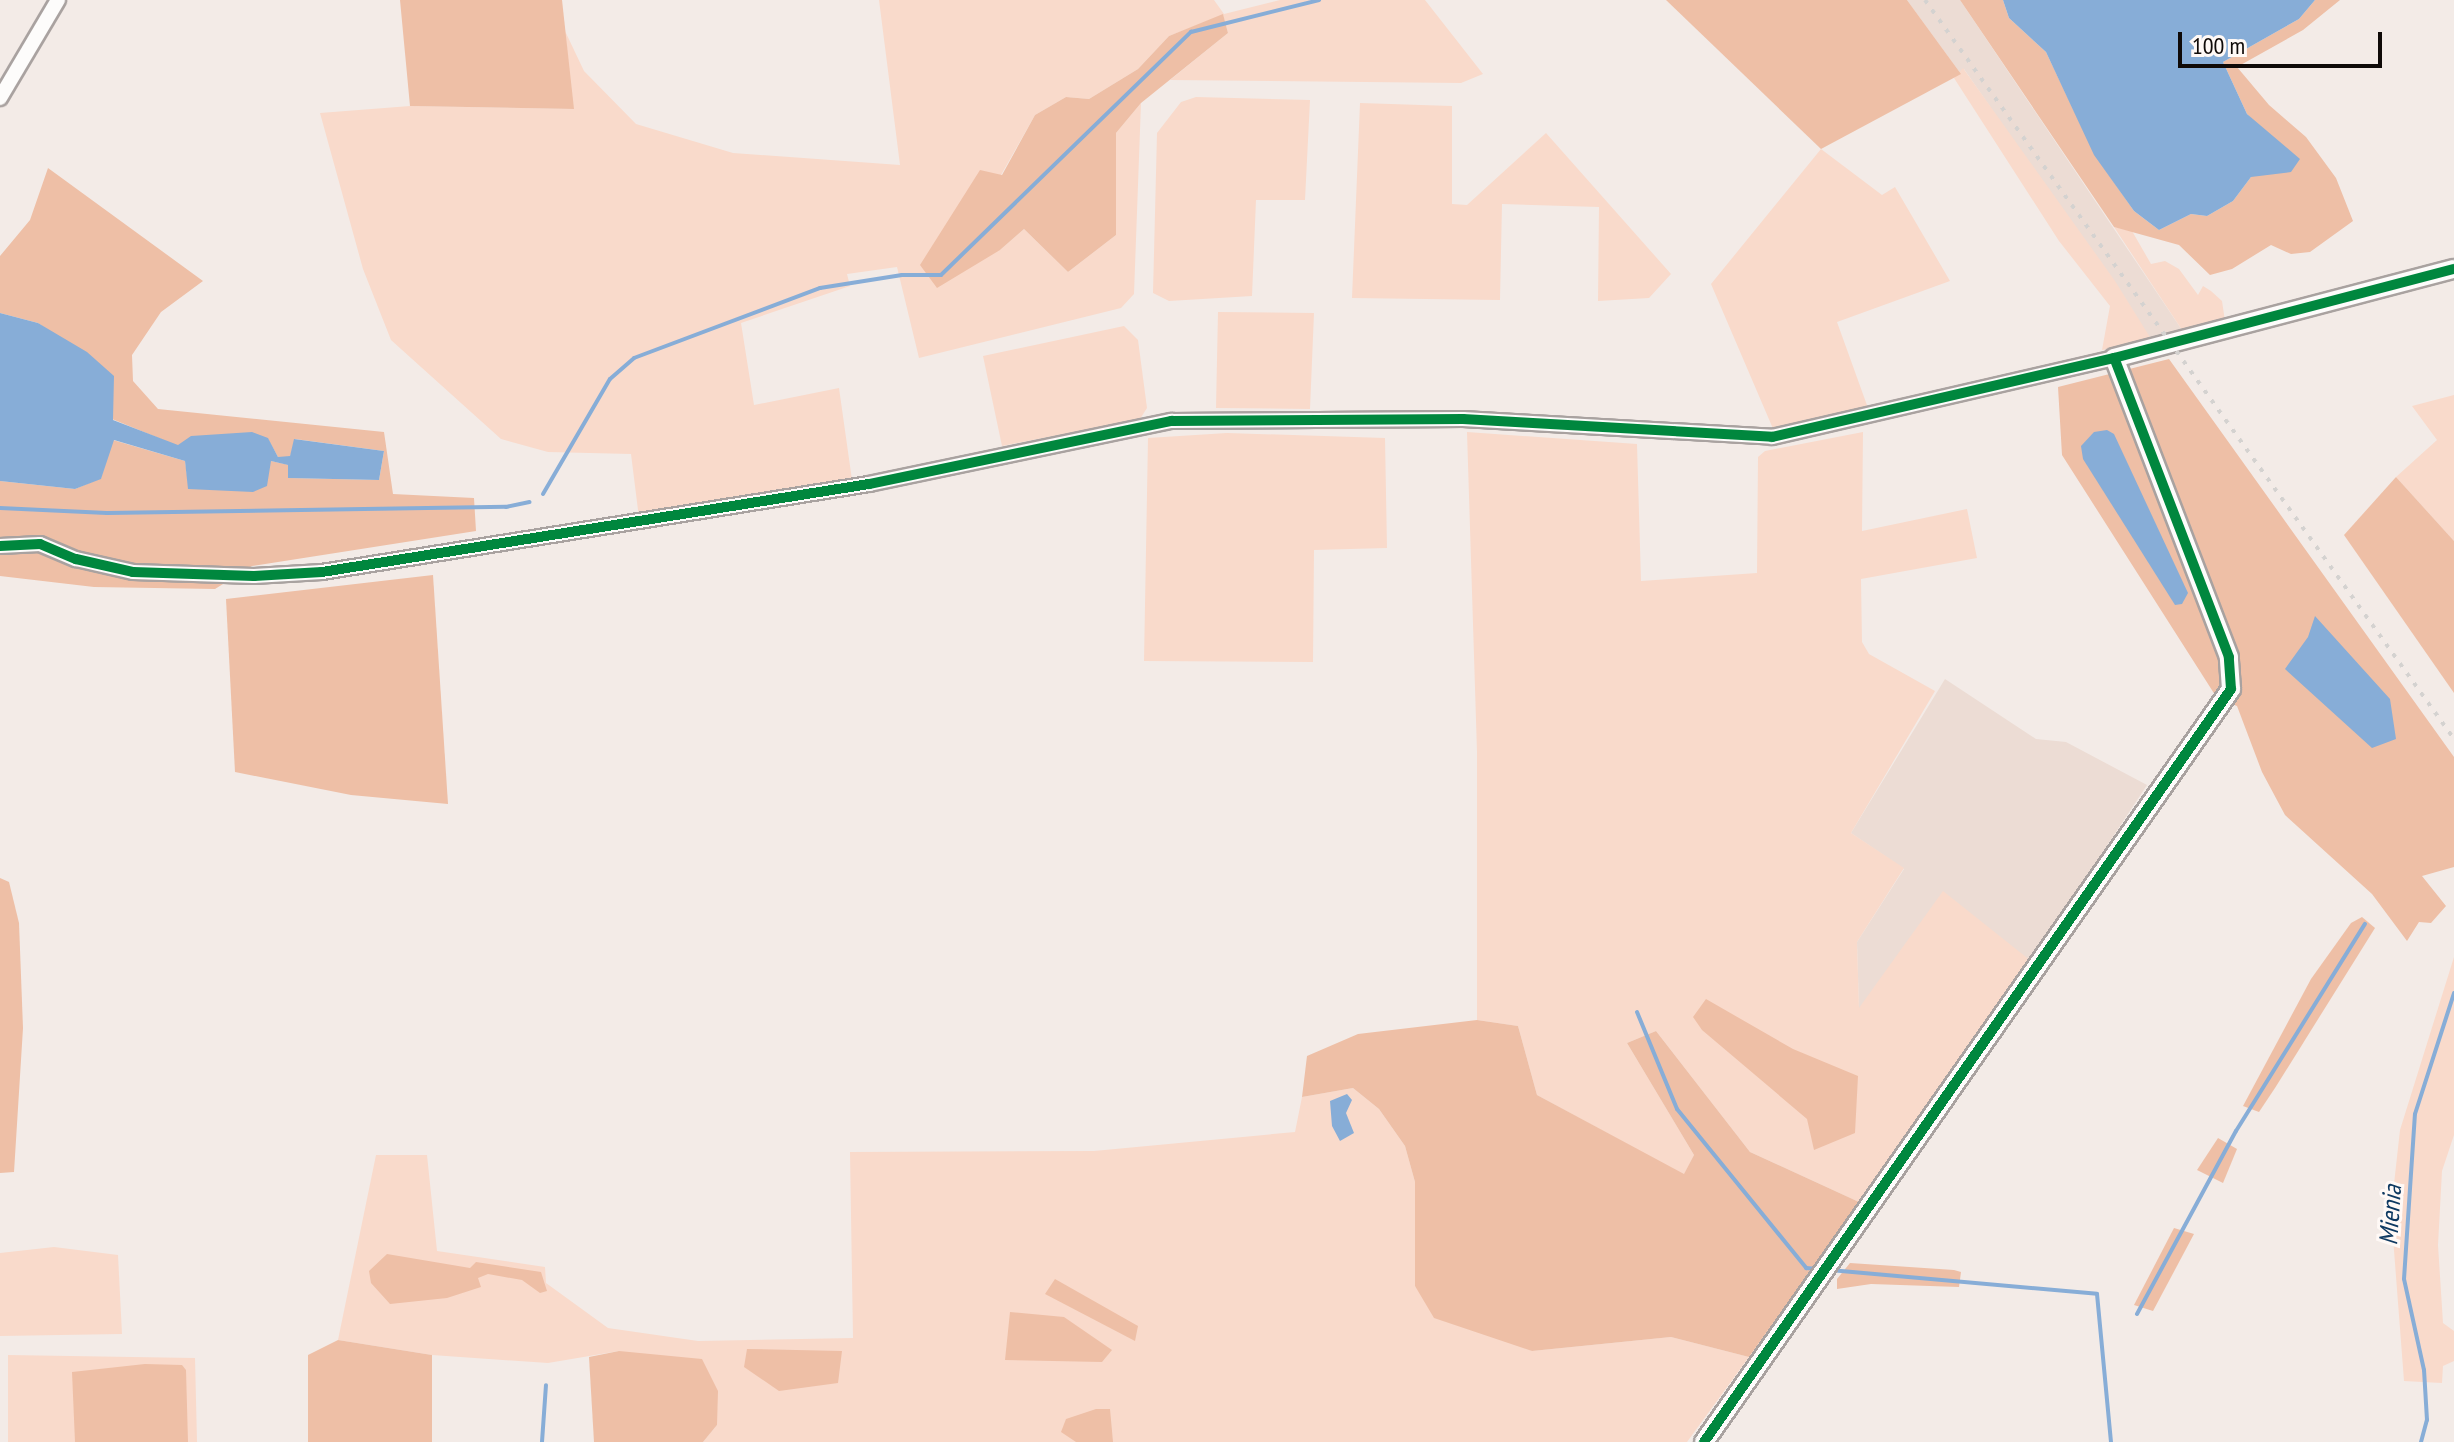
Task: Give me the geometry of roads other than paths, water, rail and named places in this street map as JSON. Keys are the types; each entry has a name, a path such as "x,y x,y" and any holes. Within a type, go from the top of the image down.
{"street":[{"path":"0,98 58,0"},
{"path":"0,546 40,544 76,559 133,572 254,576 322,572 869,484 1171,421 1463,419 1772,437 2114,358 2454,269"},
{"path":"1704,1442 1834,1261 2231,689 2229,657 2114,358"}],"water":[{"path":"2003,0 2315,0 2299,19 2223,62 2247,114 2300,159 2291,172 2251,177 2233,201 2207,216 2191,214 2159,230 2134,211 2094,155 2046,52 2009,18"},
{"path":"0,313 38,323 87,352 114,376 113,420 178,445 191,436 252,432 268,438 278,457 290,456 294,439 384,451 379,480 288,478 288,465 271,461 267,486 253,492 188,489 185,461 114,440 101,479 75,489 0,481"},
{"path":"2107,430 2114,434 2188,593 2182,604 2175,605 2083,459 2081,446 2094,432"},
{"path":"2315,616 2390,699 2396,739 2372,748 2285,669 2308,637"},
{"path":"1347,1094 1352,1100 1346,1113 1354,1133 1340,1141 1332,1126 1330,1101"}],"waterway":[{"path":"543,494 610,379 634,358 820,288 902,275 941,275 1191,32 1319,0"},
{"path":"0,508 107,513 506,507 529,502"},
{"path":"2137,1314 2236,1131 2365,924"},
{"name":"Mienia","path":"2421,1442 2427,1420 2424,1370 2404,1279 2415,1114 2454,993"},
{"path":"1637,1012 1677,1109 1806,1268 1818,1269"},
{"path":"1830,1270 2097,1294 2111,1442"},
{"path":"542,1442 546,1385"}],"railway":[{"path":"1925,0 2454,739"}]}
